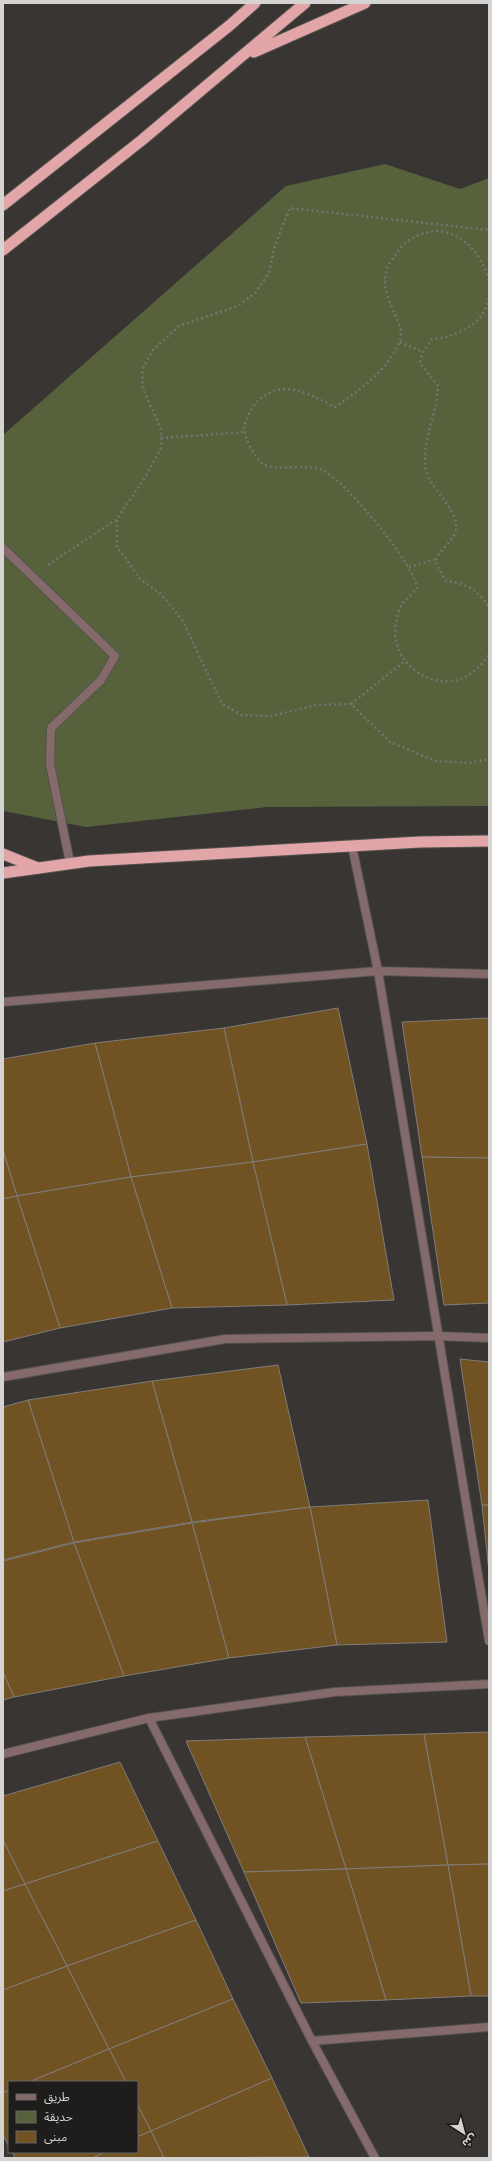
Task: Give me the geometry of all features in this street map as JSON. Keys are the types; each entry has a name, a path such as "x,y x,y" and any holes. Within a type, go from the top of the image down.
{"highway":[{"path":"229,26 246,3"},
{"path":"3,205 229,26 255,3"},
{"path":"3,250 142,140 244,56 305,3"},
{"path":"244,56 365,3"},
{"path":"3,873 70,863 420,842 489,841"},
{"path":"3,854 38,868"}],"street":[{"path":"3,548 115,656 101,680 51,728 50,764 70,863"},
{"path":"352,846 378,971 489,1641"},
{"path":"3,1002 378,971 489,974"},
{"path":"3,1377 225,1339 438,1336 489,1338"},
{"path":"3,1754 149,1718 335,1692 489,1684"},
{"path":"149,1718 312,2041 375,2158"},
{"path":"312,2041 489,2027"}],"path":[{"path":"30,574 53,562 117,520 146,476 161,448 161,430 143,389 142,371 152,351 179,326 238,306 254,293 269,273 275,246 290,208 489,230"},
{"path":"489,280 480,258 466,242 452,233 434,231 417,235 398,250 387,268 385,288 393,312 402,327 400,342 389,360 368,384 335,407 300,391 285,388 265,394 252,408 244,428 251,451 263,464 271,468 301,466 323,470 345,488 363,506 409,567 417,582 417,589 401,605 394,627 397,649 410,668 430,679 452,681 473,673 489,655"},
{"path":"409,567 436,560 452,538 456,528 453,516 444,500 433,488 426,471 425,457 427,436 438,403 438,386 420,363 423,352 432,339 447,338 462,332 480,317 489,298"},
{"path":"400,342 423,352"},
{"path":"161,438 246,432"},
{"path":"117,520 117,547 125,560 141,580 161,594 183,620 222,704 242,716 272,716 316,705 351,704 405,661"},
{"path":"436,560 435,562 446,581 460,582 480,593 489,607"},
{"path":"351,704 390,742 434,761 470,763 489,759"}],"green space":[{"path":"385,164 460,189 489,178 489,806 267,807 86,827 3,811 3,435 286,186"}],"building":[{"path":"338,1008 367,1144 253,1162 224,1028"},
{"path":"489,1018 489,1158 422,1157 402,1022"},
{"path":"224,1028 253,1162 131,1177 95,1043"},
{"path":"95,1043 131,1177 17,1196 3,1150 3,1059"},
{"path":"367,1144 394,1300 287,1305 253,1162"},
{"path":"3,1150 17,1196 3,1199"},
{"path":"422,1157 489,1158 489,1303 444,1305"},
{"path":"253,1162 287,1305 172,1308 131,1177"},
{"path":"131,1177 172,1308 60,1328 17,1196"},
{"path":"17,1196 60,1328 3,1342 3,1199"},
{"path":"460,1359 489,1362 489,1505 482,1505"},
{"path":"278,1365 310,1507 192,1522 152,1381"},
{"path":"152,1381 192,1522 74,1542 28,1400"},
{"path":"28,1400 74,1542 3,1560 3,1407"},
{"path":"428,1500 447,1642 337,1645 310,1507"},
{"path":"482,1505 489,1505 489,1572"},
{"path":"310,1507 337,1645 229,1658 192,1523"},
{"path":"192,1523 229,1658 124,1676 74,1543"},
{"path":"74,1543 124,1676 14,1697 3,1672 3,1561"},
{"path":"3,1672 14,1697 3,1700"},
{"path":"489,1732 489,1864 448,1865 424,1734"},
{"path":"424,1734 448,1865 346,1869 305,1737"},
{"path":"305,1737 346,1869 244,1872 186,1741"},
{"path":"120,1762 158,1841 25,1884 3,1840 3,1796"},
{"path":"3,1840 25,1884 3,1891"},
{"path":"158,1841 196,1920 67,1966 25,1884"},
{"path":"489,1864 489,1996 471,1996 448,1865"},
{"path":"448,1865 471,1996 386,2000 346,1869"},
{"path":"346,1869 386,2000 301,2003 244,1872"},
{"path":"25,1884 67,1966 3,1990 3,1891"},
{"path":"196,1920 233,1999 109,2049 67,1966"},
{"path":"67,1966 109,2049 31,2081 8,2081 8,2090 3,2093 3,1990"},
{"path":"233,1999 272,2078 151,2131 138,2106 138,2081 125,2081 109,2049"},
{"path":"109,2049 125,2081 31,2081"},
{"path":"272,2078 309,2157 164,2158 151,2131"},
{"path":"8,2090 8,2145 3,2135 3,2093"},
{"path":"138,2106 151,2131 138,2137"},
{"path":"151,2131 164,2158 92,2158 103,2153 138,2153 138,2137"},
{"path":"12,2153 103,2153 92,2158 15,2158"}]}
